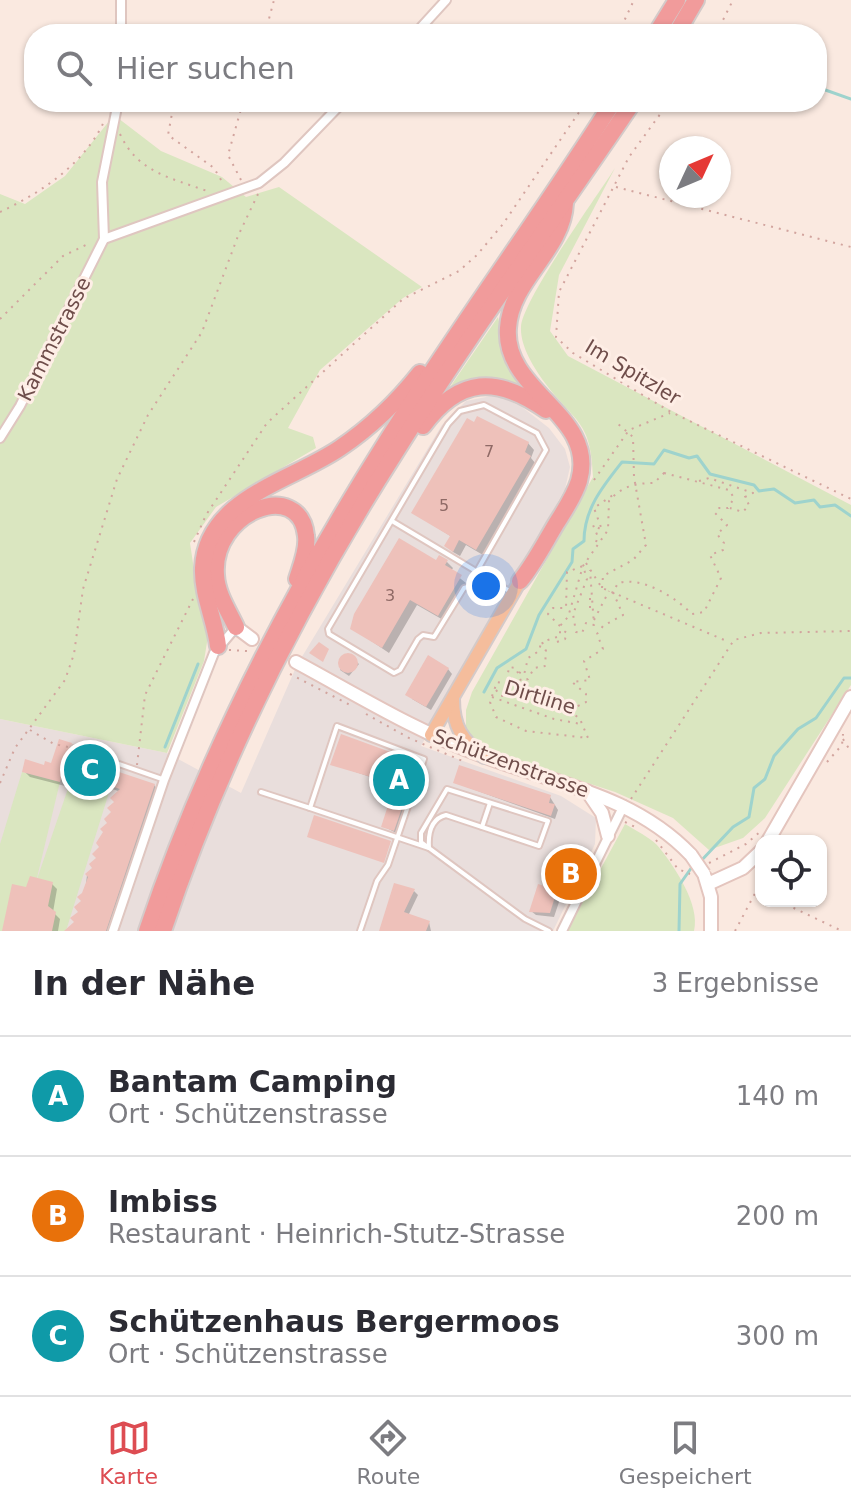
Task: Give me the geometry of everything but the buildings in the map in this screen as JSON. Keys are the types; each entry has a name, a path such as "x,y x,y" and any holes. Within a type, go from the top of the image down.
{"highway":[{"path":"662,24 677,0"},
{"path":"682,24 696,0"},
{"path":"147,931 196,800 288,611 385,444 606,112"},
{"path":"163,931 193,846 306,605 368,496 429,400 626,112"},
{"path":"516,587 568,495 574,470 567,434 529,392 512,356 509,319 521,287 564,224 565,202"},
{"path":"218,646 200,591 207,547 227,515 248,498 323,459 370,425 408,388 459,319 480,301"},
{"path":"368,496 448,398 483,386 529,392"},
{"path":"236,627 218,590 215,564 219,549 232,526 251,510 283,508 304,528 305,552 288,611"},
{"path":"200,591 221,617 236,627"}],"main road":[{"path":"431,735 516,587"},
{"path":"236,627 250,645"},
{"name":"Schützenstrasse","path":"296,662 482,762 587,791 625,806 671,835 691,855 701,874"},
{"path":"453,696 453,717 459,735 482,762"},
{"path":"771,835 851,697"},
{"path":"587,791 602,813 608,836"},
{"path":"711,931 701,874 743,868 755,857"}],"street":[{"path":"121,0 121,24"},
{"path":"424,24 446,0"},
{"path":"117,112 102,182 104,239 228,197 259,183 284,163 333,112"},
{"name":"Kammstrasse","path":"0,438 20,406 104,239"},
{"path":"113,931 164,780 218,646 236,627"},
{"path":"562,931 625,806"}],"lane":[{"path":"472,405 493,407 537,433 546,450 479,572 471,586 464,588 434,637 423,635 418,639 400,670 394,673 329,634 328,629 454,418 472,405"},
{"path":"392,521 479,572 516,587"},
{"path":"310,808 337,726 424,759 388,865 377,881 360,931"},
{"path":"73,748 164,780"},
{"path":"429,848 428,835 439,817 446,815 539,846 548,821 447,789 421,833 421,842 429,848 525,919 549,931"},
{"path":"261,792 429,848"},
{"path":"482,827 490,803"}],"path":[{"path":"268,24 274,0"},
{"path":"623,24 634,0"},
{"path":"721,24 733,0"},
{"path":"172,112 168,135 220,175 228,197"},
{"path":"240,112 228,155 235,174 247,187"},
{"path":"193,549 206,515 267,423 403,299 459,271 477,255 503,224 579,112"},
{"name":"Im Spitzler","path":"662,112 629,157 559,292 556,337 573,353 671,412 851,499"},
{"path":"0,212 23,201 63,173 109,115 116,121 127,149 141,165 228,197"},
{"path":"0,783 15,748 65,680 74,654 83,589 126,457 148,415 202,332 238,236 258,194 259,183"},
{"path":"615,187 851,247"},
{"path":"0,319 63,256 84,245"},
{"path":"602,588 603,576 633,560 646,545 635,483 633,437 617,423"},
{"path":"542,642 560,636 560,627 568,617 585,564 598,537 593,525 602,530 594,508 635,483 654,483 664,473 699,481 711,488 729,490 734,502 728,508"},
{"path":"593,623 611,591 618,583 628,580 664,593 692,614 700,615 721,578 710,555 723,550 724,543 717,534 727,525 715,513 719,508 743,512 749,505 745,497 753,493 709,478 699,481"},
{"path":"596,543 608,530 607,504 614,495"},
{"path":"585,564 602,588 730,643"},
{"path":"585,564 587,579 573,614 578,634 586,623 593,623"},
{"path":"560,627 548,614 553,608 566,608 567,572 585,564"},
{"path":"590,570 593,623"},
{"path":"137,771 136,753 145,695 200,591"},
{"path":"495,689 501,696 528,694 576,707 586,702 586,694 572,682 592,677 584,661 603,649 597,634 599,629 623,615 611,591"},
{"path":"625,806 730,643 761,633 851,631"},
{"path":"542,642 539,651 528,658 524,675 509,667 508,673 515,685 499,681 491,696 491,709 496,717 526,731 584,740 589,734 569,710 570,705"},
{"path":"518,671 518,680 525,681 534,668 545,666 542,642"},
{"path":"218,646 225,651 250,645"},
{"name":"Dirtline","path":"491,696 499,702 581,724"},
{"path":"28,729 54,744 73,748"},
{"path":"844,740 851,752"},
{"path":"627,823 656,840 676,866 701,874 755,836"},
{"path":"735,931 755,898"},
{"path":"792,907 842,931"}],"shaded area":[{"path":"496,395 522,407 549,428 565,449 570,467 565,489 421,746 561,796 596,818 595,844 553,931 0,931 0,719 167,753 241,793 297,665 442,425 466,401"}],"green space":[{"path":"114,115 161,151 222,177 246,197 279,187 422,287 403,298 320,370 288,428 313,437 316,448 216,507 190,543 197,590 209,630 204,661 167,753 0,719 0,194 25,204 65,176"},
{"path":"615,168 559,275 550,331 568,356 851,505 851,685 765,818 743,838 709,850 673,818 615,792 480,748 466,734 466,710 472,692 593,477 592,458 585,433 536,371 525,349 521,327 546,273"},
{"path":"498,317 509,366 524,391 496,380 450,387"},
{"path":"22,772 60,782 36,882 73,774 111,786 66,931 0,931 0,844"},
{"path":"625,824 657,845 671,863 690,897 694,931 567,931"}],"waterway":[{"path":"827,91 851,99"},
{"path":"484,692 497,668 526,649 539,615 572,562 573,549 584,541 587,519 596,498 622,462 654,464 664,450 689,458 697,456 710,474 754,485 759,491 774,489 795,503 814,500 820,507 835,505 851,516"},
{"path":"165,747 198,664"},
{"path":"699,863 733,827 749,817 754,788 765,779 774,756 798,729 816,718 844,678 851,678"},
{"path":"679,931 680,884 692,867"}],"place":[{"name":"Schützenhaus Bergermoos","path":"90,770"},
{"name":"Bantam Camping","path":"399,780"},
{"name":"Imbiss","path":"571,874"}]}
